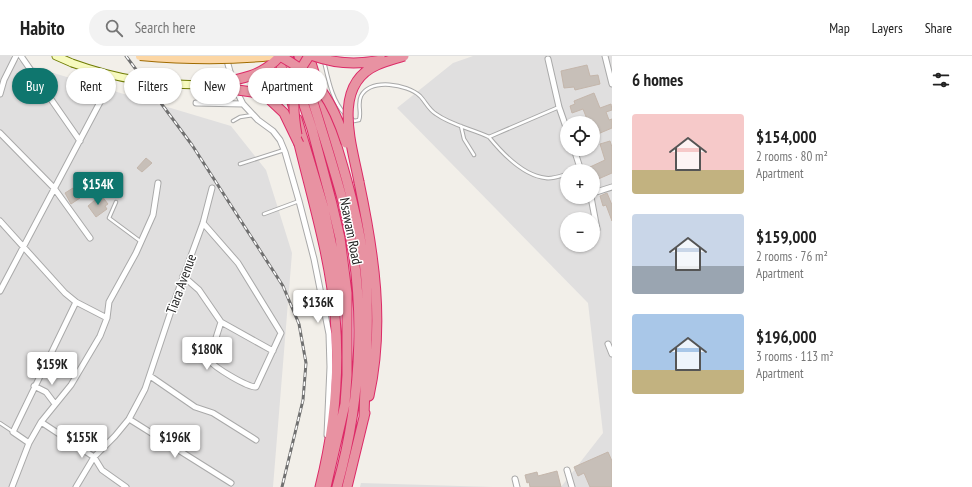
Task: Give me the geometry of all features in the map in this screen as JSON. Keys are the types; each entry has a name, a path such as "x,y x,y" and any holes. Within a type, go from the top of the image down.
{"highway":[{"path":"240,79 249,77 274,62 279,56"},
{"path":"279,56 294,64 315,82 330,101 340,125 359,182"},
{"path":"279,56 324,209 346,312"},
{"name":"Nsawam Road","path":"288,56 312,130 332,204 343,261 347,293 347,375 345,404 326,487"},
{"name":"Nsawam Road","path":"299,56 343,202 350,236 358,292 359,345 355,390 348,442 337,487"},
{"path":"309,56 347,183 364,261 368,319 364,418"},
{"path":"309,56 301,67 294,94 299,144 326,263 335,314 338,366 336,395 329,445 320,487"},
{"path":"314,56 336,62 351,64 403,56"},
{"path":"347,487 372,382 376,342 377,303 371,239 349,132 347,116 349,98 361,77 370,70 377,65 403,56"},
{"path":"240,90 252,92 266,97 284,113 299,144"}],"main road":[{"path":"140,56 191,61 271,56"}],"street":[{"path":"0,94 2,79 16,56"},
{"path":"21,56 80,141"},
{"path":"56,56 116,78 166,84 190,85"},
{"path":"226,56 234,86 243,104 273,131 284,150 299,201 314,259 329,334 330,367 327,429 329,445"},
{"path":"605,56 610,71 612,84"},
{"path":"548,59 562,116"},
{"path":"0,291 99,104"},
{"path":"0,133 54,188 90,238"},
{"path":"12,487 29,443 41,422 71,385 100,336 107,318 109,302 152,215 158,183"},
{"path":"600,191 612,187"},
{"name":"Tiara Avenue","path":"76,487 94,457 115,436 129,419 150,376 183,276 203,223 212,188"},
{"path":"0,221 65,293 76,302 107,318"},
{"path":"203,223 238,263 280,328 280,337 256,387 212,365 209,360 221,322"},
{"path":"183,276 199,290 221,322 273,351"},
{"path":"0,281 6,281"},
{"path":"29,443 13,432 76,302"},
{"path":"608,344 612,354"},
{"path":"150,376 195,407 213,413 256,440"},
{"path":"34,386 46,392 55,404"},
{"path":"129,419 231,484"},
{"path":"41,422 94,457 102,470 126,487"},
{"path":"567,470 572,487"},
{"path":"515,480 517,487"}],"lane":[{"path":"323,56 328,80 338,104 343,112 354,121 359,120 359,104 362,95 371,88 386,84 404,87 419,95 435,114 489,137 504,155 529,172 544,178 560,176"},
{"path":"489,137 559,107"},
{"path":"233,121 240,117 254,115"},
{"path":"461,125 464,139 474,155"},
{"path":"240,164 284,150"},
{"path":"264,214 290,203 299,201"},
{"path":"116,202 109,218 140,241"},
{"path":"0,423 13,432"}],"shaded area":[{"path":"0,56 10,56 37,68 12,68 12,104 58,104 58,74 66,77 66,104 116,104 116,92 124,94 124,104 157,104 231,126 266,170 292,253 273,487 0,487"},
{"path":"473,56 612,56 612,487 561,487 603,433 588,303 397,108 453,63"},
{"path":"361,483 493,487 360,487"}],"building":[{"path":"587,65 590,76 598,75 600,84 575,90 574,87 564,88 561,71"},
{"path":"594,93 600,108 611,104 612,110 606,112 609,120 612,119 612,128 600,133 600,116 586,116 583,109 572,113 570,106 575,104 574,101"},
{"path":"610,141 612,147 612,173 600,178 600,164 596,164 605,160 600,144"},
{"path":"146,158 152,163 142,172 137,168"},
{"path":"73,188 80,198 71,204 65,193"},
{"path":"607,193 612,205 612,221 606,205 603,206 600,196"},
{"path":"101,195 108,204 105,206 107,209 96,217 88,206"},
{"path":"608,452 612,461 612,487 590,487 584,473 578,476 574,467"},
{"path":"557,471 561,487 530,487 529,482 527,483 525,475 537,472 538,476"}],"railway":[{"path":"126,56 192,145 283,286 299,324 306,363 303,400 282,487"}]}
